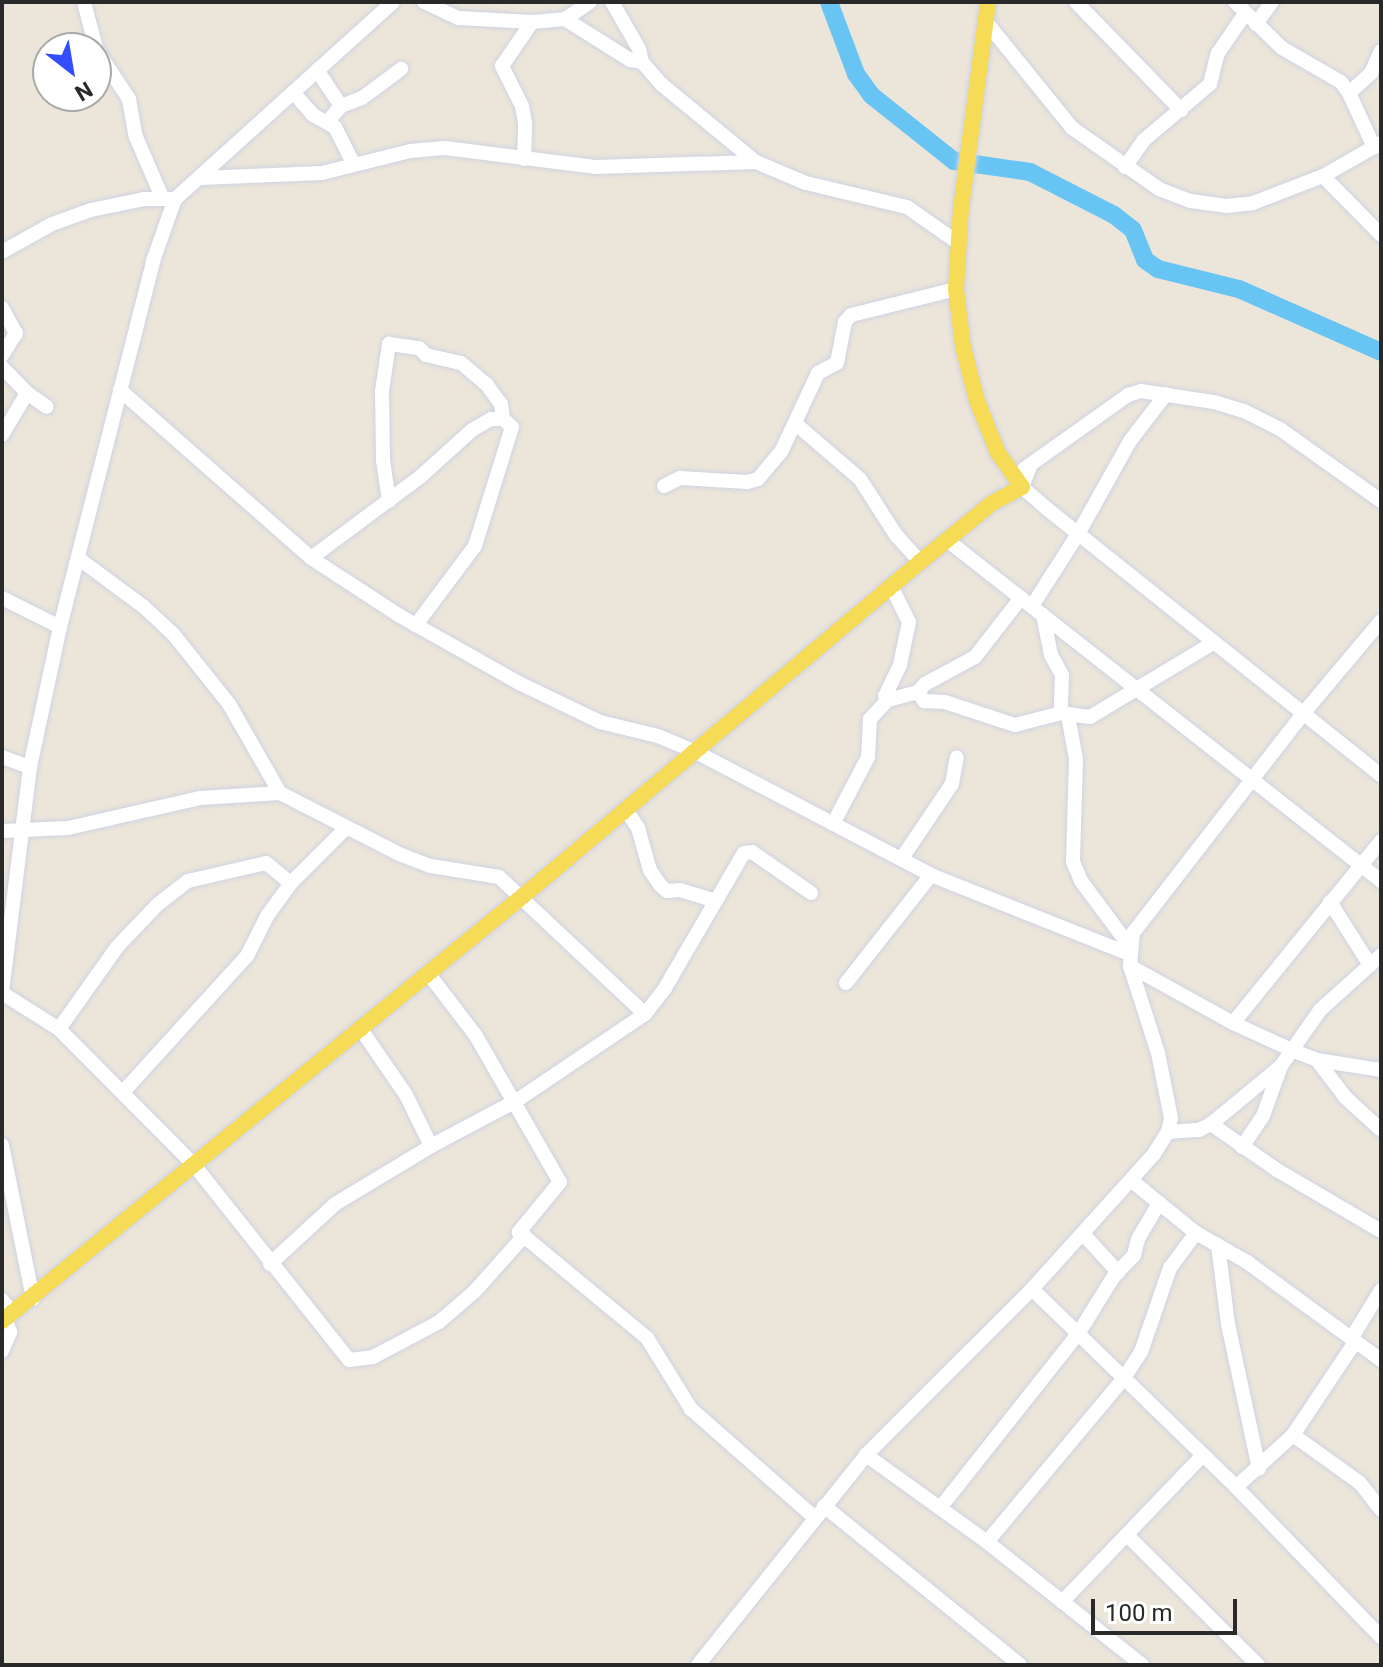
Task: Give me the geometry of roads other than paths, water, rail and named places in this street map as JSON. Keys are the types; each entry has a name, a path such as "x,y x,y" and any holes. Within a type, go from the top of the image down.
{"main road":[{"path":"6,1313 33,1299 523,896 992,503 1022,487 1010,474 987,427 969,375 956,289 957,242 988,2"},
{"path":"992,503 1010,474"}],"street":[{"path":"84,2 92,32"},
{"path":"2,252 52,224 91,210 168,198 200,178 393,2"},
{"path":"424,2 459,18 532,22 565,19 590,2"},
{"path":"612,2 639,49 642,62 678,101 756,162 806,183 907,207 957,242"},
{"path":"1076,2 1181,110"},
{"path":"1125,167 1144,140 1210,84 1218,53 1245,13 1272,2"},
{"path":"987,23 1072,128 1159,189 1191,201 1226,206 1253,203 1323,176 1377,145 1341,82 1282,48 1245,13"},
{"path":"565,19 630,60 642,62"},
{"path":"524,159 522,106 502,66 532,22"},
{"path":"1349,93 1371,73 1381,51"},
{"path":"328,121 341,106 362,98 401,69"},
{"path":"317,70 341,106"},
{"path":"112,73 129,99 136,137 168,198 60,627 30,767 2,992 59,1029 124,1091 194,1165 343,1356 357,1362 387,1350 456,1310 524,1236"},
{"path":"293,92 313,115 328,121 354,165"},
{"path":"200,178 322,173 410,151 445,148 595,167 756,162"},
{"path":"1323,176 1381,235"},
{"path":"664,486 680,478 747,482 758,479 781,452 818,373 830,370 837,363 845,322 851,315 956,289"},
{"path":"2,308 16,333 2,355"},
{"path":"389,501 383,460 382,391 389,344 419,348 426,355 461,363 494,394 501,404 503,419 512,427 475,546 416,625"},
{"path":"2,367 27,393 47,407"},
{"path":"120,390 311,558 416,625 562,707 600,722 658,736 696,752 931,875 1130,956 1233,1023 1294,1051 1317,1060 1381,1070"},
{"path":"1010,474 1030,467 1128,395 1141,391 1244,411 1280,429 1381,501"},
{"path":"2,435 27,393"},
{"path":"833,824 868,757 870,719 888,700 918,692 986,646 1032,606 1078,534 1130,441 1166,394"},
{"path":"311,558 448,455 472,430 491,419 503,419"},
{"path":"796,424 860,479 896,535 920,562"},
{"path":"1030,467 1022,487 1302,715 1381,775"},
{"path":"947,540 1381,881"},
{"path":"78,558 144,607 174,635 229,704 280,793"},
{"path":"888,700 885,696 900,665 909,622 891,586"},
{"path":"2,598 60,627"},
{"path":"698,1665 866,1455 1032,1289 1132,1181 1168,1132 1171,1118 1166,1086 1130,956 1081,881 1073,862 1076,759 1064,714 1062,675 1032,606"},
{"path":"1130,956 1133,933 1141,922 1302,715 1381,621"},
{"path":"918,692 924,701 945,702 1015,725 1064,714 1097,715 1213,643"},
{"path":"2,757 30,767"},
{"path":"902,858 952,784 957,757"},
{"path":"2,831 68,828 200,798 280,793 346,828 431,866 499,877 523,896 645,1014"},
{"path":"626,810 638,828 650,870 660,885 667,891 680,890 715,901"},
{"path":"124,1091 247,956 267,916 291,883 346,828"},
{"path":"1233,1023 1381,841"},
{"path":"270,1264 335,1204 431,1146 516,1101 645,1014 665,988 744,853 752,852 811,893"},
{"path":"59,1029 117,947 157,905 188,881 266,863 291,883"},
{"path":"846,983 931,875"},
{"path":"1168,1132 1199,1130 1211,1124 1281,1066 1320,1010 1375,960 1330,902"},
{"path":"428,973 476,1036 560,1182 519,1230 524,1236 647,1338 691,1409 819,1512 1020,1665"},
{"path":"360,1028 406,1095 431,1146"},
{"path":"1317,1060 1346,1098 1381,1130"},
{"path":"1242,1147 1263,1116 1281,1066"},
{"path":"1211,1124 1242,1147 1381,1231"},
{"path":"2,1145 33,1299"},
{"path":"1132,1181 1196,1233 1218,1245 1381,1360"},
{"path":"940,1508 1078,1334 1118,1272 1134,1255 1138,1239 1159,1203"},
{"path":"987,1542 1124,1378 1141,1352 1170,1268 1196,1233"},
{"path":"1083,1234 1118,1272"},
{"path":"1218,1245 1228,1324 1259,1469"},
{"path":"1032,1289 1236,1487 1381,1637"},
{"path":"1236,1487 1293,1435 1381,1290"},
{"path":"2,1351 10,1332 6,1313"},
{"path":"1293,1435 1360,1483 1381,1510"},
{"path":"866,1455 987,1542 1142,1665"},
{"path":"1062,1602 1203,1455"},
{"path":"1127,1535 1258,1665"}],"waterway":[{"path":"829,2 856,74 871,95 954,161 1030,172 1114,215 1133,230 1145,260 1158,269 1239,289 1381,352"}]}
